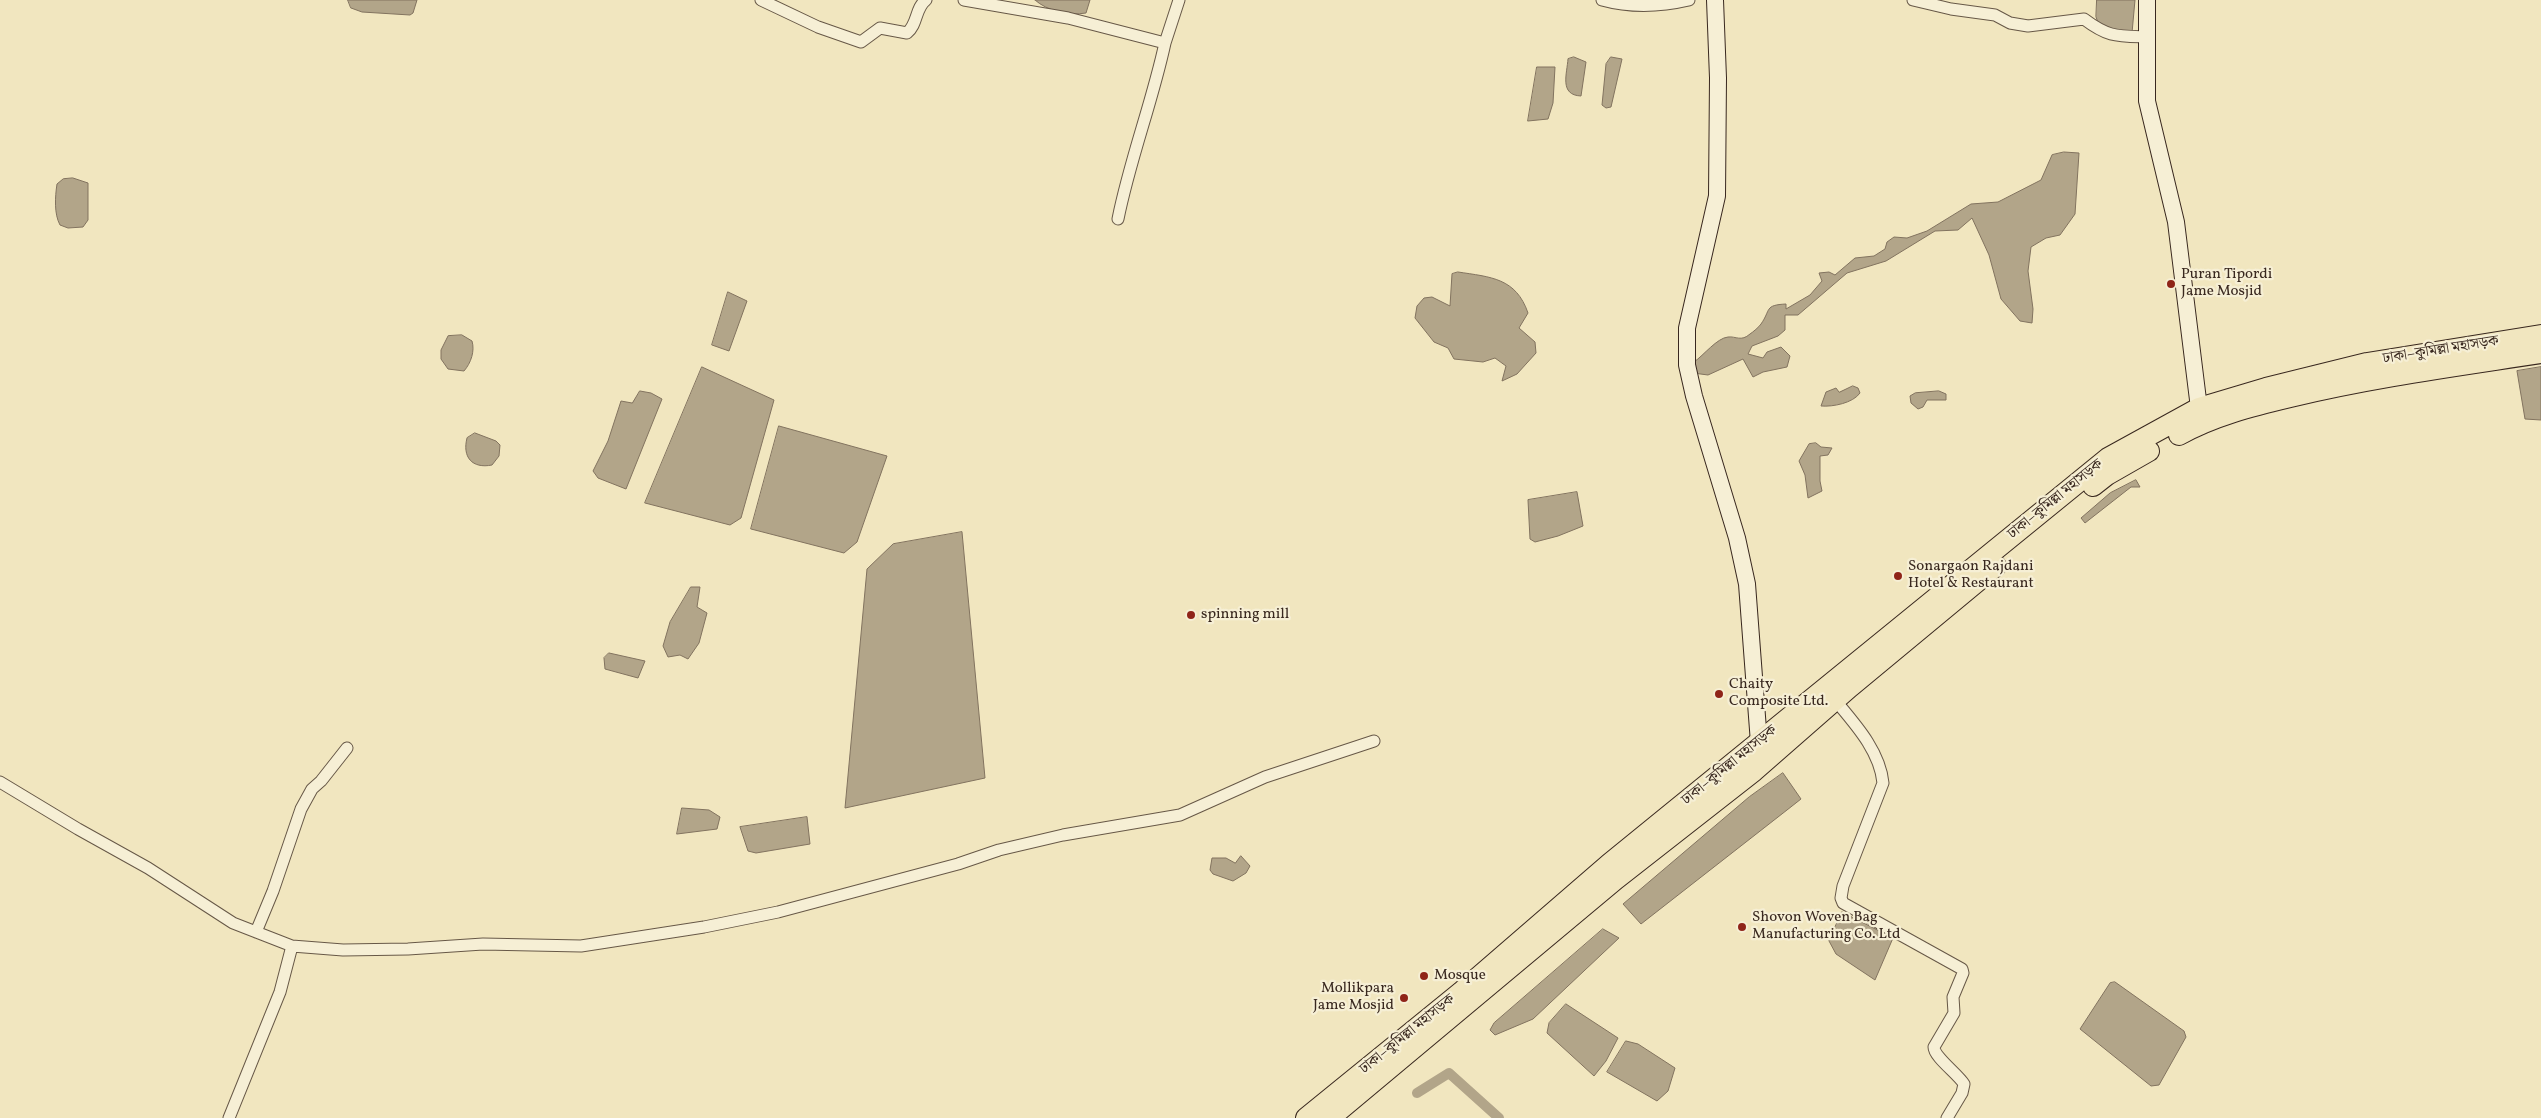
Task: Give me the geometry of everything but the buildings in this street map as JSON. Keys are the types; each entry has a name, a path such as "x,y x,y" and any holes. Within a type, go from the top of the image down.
{"highway":[{"name":"ঢাকা–কুমিল্লা মহাসড়ক","path":"1306,1118 1461,992 1609,864 2108,458 2196,415 2266,388 2367,363 2541,335"},
{"name":"ঢাকা–কুমিল্লা মহাসড়ক","path":"1330,1118 1616,879 1754,771 1835,700 2107,475 2196,415 2254,406 2350,382 2541,353"}],"street":[{"path":"761,0 818,27 861,42 880,28 907,33 912,28 920,4 926,0"},
{"path":"964,0 1068,18 1165,43"},
{"path":"1118,219 1128,172 1157,80 1165,43 1179,0"},
{"path":"1602,0 1624,6 1667,5 1689,0"},
{"path":"1715,0 1718,78 1717,196 1687,328 1687,365 1694,396 1737,538 1747,584 1759,743"},
{"path":"1913,0 1951,9 1995,15 2010,23 2028,26 2084,19 2098,31 2115,36 2146,37"},
{"path":"2147,0 2147,101 2176,222 2196,415"},
{"path":"1835,700 1859,728 1882,766 1883,783 1843,886 1841,898 1843,903 1962,969 1963,973 1954,998 1954,1012 1934,1047 1937,1055 1958,1074 1964,1084 1962,1094 1947,1118"},
{"path":"0,782 148,868 234,923 292,946 343,950 408,950 483,944 581,946 704,927 788,909 1063,834 1180,815 1265,777 1374,741"},
{"path":"256,932 273,891 301,809 312,789 321,781 347,748"},
{"path":"229,1118 280,992 292,946"}],"shaded area":[{"path":"348,0 417,0 413,13 410,15 362,12 351,8"},
{"path":"1035,0 1090,0 1086,13 1073,14 1052,10"},
{"path":"2097,0 2135,0 2132,33 2100,28 2096,17"},
{"path":"1574,57 1586,62 1581,96 1570,92 1566,83 1568,59"},
{"path":"1611,57 1622,59 1611,107 1606,108 1602,105 1606,64"},
{"path":"1537,67 1555,67 1553,103 1548,119 1528,121"},
{"path":"2064,152 2079,153 2075,214 2060,235 2046,238 2031,247 2028,271 2033,309 2032,323 2020,321 2001,299 1989,255 1972,218 1958,230 1935,231 1886,261 1847,273 1798,315 1785,315 1785,330 1778,336 1752,346 1748,354 1763,358 1767,352 1781,347 1790,356 1787,367 1763,372 1753,377 1743,359 1708,375 1693,373 1694,362 1719,340 1728,337 1741,338 1747,336 1760,325 1771,307 1786,304 1786,309 1810,295 1822,281 1819,273 1829,272 1835,275 1855,258 1874,256 1885,249 1887,242 1894,237 1907,238 1927,231 1971,204 1998,202 2041,180 2052,155"},
{"path":"73,178 88,183 88,220 83,227 68,228 60,225 58,221 56,189 57,184 63,179"},
{"path":"1458,272 1501,281 1517,293 1523,301 1528,313 1519,328 1535,342 1536,353 1517,374 1502,381 1506,366 1495,358 1483,362 1454,359 1448,348 1434,342 1415,318 1417,306 1424,298 1432,297 1450,306 1452,274"},
{"path":"728,292 747,301 729,351 712,345"},
{"path":"462,335 472,341 473,353 469,364 464,371 448,369 441,359 441,350 448,336"},
{"path":"702,367 774,400 741,518 730,525 645,503"},
{"path":"2541,367 2541,420 2525,419 2517,371"},
{"path":"1853,386 1858,388 1860,393 1853,399 1837,405 1821,406 1826,392 1836,388 1839,392"},
{"path":"640,391 651,393 662,399 626,489 598,478 593,471 608,441 621,401 632,403"},
{"path":"1939,391 1946,394 1946,400 1927,400 1923,407 1918,409 1911,403 1910,396 1915,393"},
{"path":"779,426 887,456 857,542 844,553 751,529"},
{"path":"475,433 496,441 500,445 499,456 492,465 479,465 467,456 467,438"},
{"path":"1816,443 1821,447 1832,448 1828,455 1820,456 1822,491 1808,498 1805,475 1799,461 1809,444"},
{"path":"2136,480 2140,487 2131,487 2085,523 2081,518 2110,493"},
{"path":"1577,492 1583,526 1558,536 1535,542 1530,539 1528,500"},
{"path":"962,532 985,778 845,808 867,569 893,544"},
{"path":"691,587 700,587 697,607 707,613 699,643 688,659 680,655 668,657 663,646 670,622"},
{"path":"609,653 645,661 638,678 605,669 604,658"},
{"path":"1783,773 1801,799 1641,924 1623,904 1749,797"},
{"path":"682,808 709,810 720,817 717,829 677,834"},
{"path":"807,817 810,844 756,853 748,851 740,827"},
{"path":"1241,856 1250,866 1246,873 1233,881 1213,874 1210,870 1212,858 1226,858 1235,863"},
{"path":"1842,912 1893,938 1875,980 1836,954 1829,941"},
{"path":"1603,929 1619,938 1533,1019 1495,1035 1490,1030 1494,1023"},
{"path":"2115,982 2184,1031 2186,1037 2159,1085 2151,1086 2080,1029 2110,983"},
{"path":"1566,1004 1618,1038 1606,1061 1594,1076 1547,1033 1549,1023"},
{"path":"1626,1041 1638,1044 1675,1068 1668,1091 1657,1101 1607,1072"}],"waterway":[{"path":"1417,1093 1449,1073 1499,1118"}],"place":[{"name":"Puran Tipordi Jame Mosjid","path":"2171,284"},
{"name":"Sonargaon Rajdani Hotel & Restaurant","path":"1898,576"},
{"name":"spinning mill","path":"1191,615"},
{"name":"Chaity Composite Ltd.","path":"1719,694"},
{"name":"Shovon Woven Bag Manufacturing Co. Ltd","path":"1742,927"},
{"name":"Mosque","path":"1424,976"},
{"name":"Mollikpara Jame Mosjid","path":"1404,998"}]}
